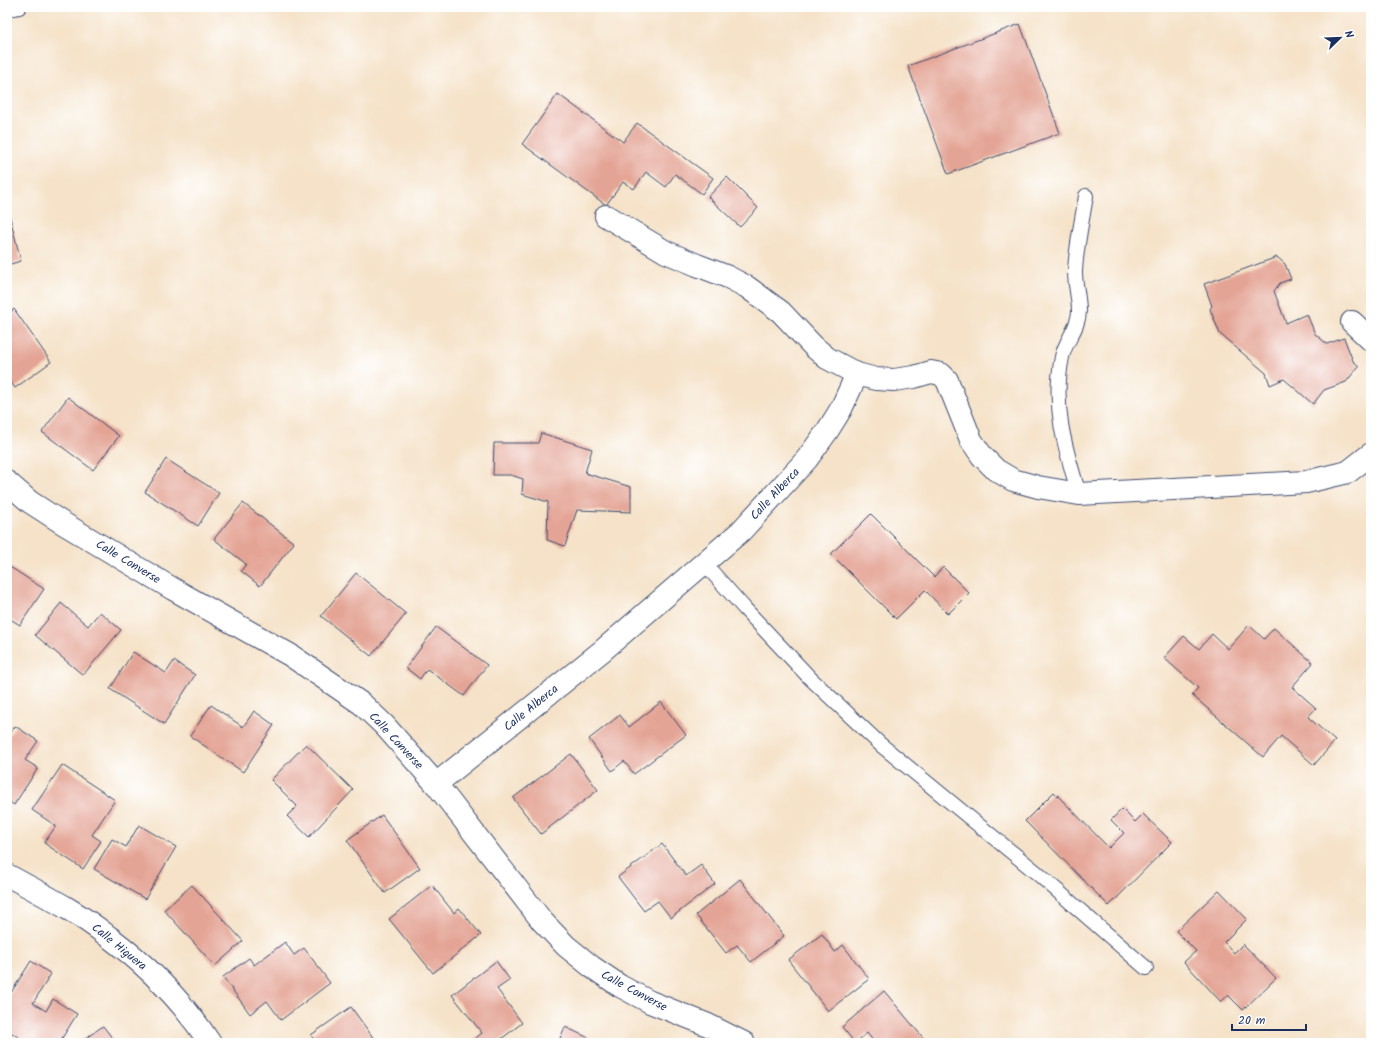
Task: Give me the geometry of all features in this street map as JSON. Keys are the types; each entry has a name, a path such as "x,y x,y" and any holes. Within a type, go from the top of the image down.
{"street":[{"path":"606,216 666,252 728,277 747,287 781,312 814,348 827,358 857,374 876,379 894,380 914,377 931,372 941,374 947,380 970,440 982,456 996,470 1013,480 1038,487 1079,494 1306,482 1348,472 1371,454"},
{"path":"1352,322 1371,340"},
{"name":"Calle Alberca","path":"436,784 602,651 741,530 807,459 841,409 857,374"},
{"name":"Calle Converse","path":"7,482 30,502 61,522 173,589 290,655 362,704 385,726 436,784 542,921 566,946 586,963 620,986 650,1002 708,1025 744,1043"},
{"name":"Calle Higuera","path":"7,875 64,907 108,936 144,966 176,998 210,1043"}],"lane":[{"path":"7,9 19,7"},
{"path":"1079,494 1061,428 1058,401 1058,377 1062,354 1076,325 1079,312 1075,272 1086,196"},
{"path":"704,562 745,609 810,678 881,745 1038,873 1146,968"}],"building":[{"path":"1020,24 1060,133 948,174 908,66"},
{"path":"558,94 623,142 637,123 713,178 702,194 675,174 666,187 646,172 634,189 623,182 606,205 522,144"},
{"path":"727,177 758,208 740,227 708,197"},
{"path":"7,206 21,261 7,265"},
{"path":"1277,257 1285,264 1291,279 1280,283 1274,291 1286,323 1307,314 1315,334 1327,344 1344,338 1353,361 1359,366 1346,382 1324,390 1313,404 1284,379 1270,385 1266,373 1220,334 1210,309 1212,306 1204,284"},
{"path":"14,309 51,362 15,388 7,377 7,315"},
{"path":"68,397 119,436 93,470 42,432"},
{"path":"541,433 592,449 585,473 631,487 631,512 577,510 565,546 547,540 548,502 522,494 523,479 511,475 493,475 494,443 538,443"},
{"path":"166,459 219,493 198,526 145,492"},
{"path":"243,503 294,543 260,586 241,571 246,564 214,539"},
{"path":"871,514 934,577 943,567 969,593 948,614 925,590 896,619 831,554"},
{"path":"7,565 44,589 20,625 7,617"},
{"path":"356,573 406,614 371,656 321,616"},
{"path":"61,603 88,626 100,612 121,630 83,675 35,635"},
{"path":"1249,625 1264,639 1274,628 1313,663 1292,687 1316,708 1308,717 1335,741 1314,765 1281,736 1263,757 1192,695 1198,688 1164,658 1184,636 1199,649 1212,634 1228,649"},
{"path":"436,627 487,665 464,696 427,669 420,679 406,668"},
{"path":"133,652 166,673 174,661 195,675 164,724 110,689"},
{"path":"661,702 686,735 634,774 624,761 612,771 589,739 620,715 629,727"},
{"path":"211,705 243,727 254,711 274,725 243,772 190,736"},
{"path":"15,726 38,741 25,760 38,768 14,805 7,800 7,739"},
{"path":"306,744 353,790 309,837 287,816 297,806 271,780"},
{"path":"571,754 598,790 541,834 513,798"},
{"path":"62,765 115,800 92,835 101,841 83,869 44,843 56,826 32,810"},
{"path":"1054,792 1109,848 1124,833 1111,820 1122,809 1135,822 1143,814 1172,842 1109,906 1025,821"},
{"path":"382,815 420,868 385,893 347,840"},
{"path":"139,825 176,847 145,899 94,869 112,839 126,847"},
{"path":"662,844 686,876 701,865 715,884 671,918 658,901 644,911 618,877"},
{"path":"740,879 784,936 751,962 737,945 726,953 696,915"},
{"path":"192,885 243,941 215,966 164,910"},
{"path":"432,885 454,913 459,908 481,935 433,973 389,919"},
{"path":"1219,890 1247,919 1224,942 1234,953 1243,944 1276,978 1243,1010 1228,995 1221,1002 1184,962 1196,951 1176,931"},
{"path":"822,934 835,952 843,945 869,979 828,1011 788,960"},
{"path":"285,942 294,955 304,948 330,983 281,1020 267,1001 250,1014 223,977 249,958 254,965"},
{"path":"31,961 51,974 33,1003 46,1011 53,999 77,1014 59,1043 28,1043 7,1030 7,999"},
{"path":"496,961 510,980 497,989 522,1023 496,1043 475,1043 473,1040 482,1033 452,995"},
{"path":"884,991 925,1040 922,1043 875,1043 867,1033 855,1043 842,1027"},
{"path":"351,1007 377,1043 311,1043 314,1040 311,1035"},
{"path":"103,1026 116,1043 79,1043"},
{"path":"565,1027 600,1043 558,1043"}]}
